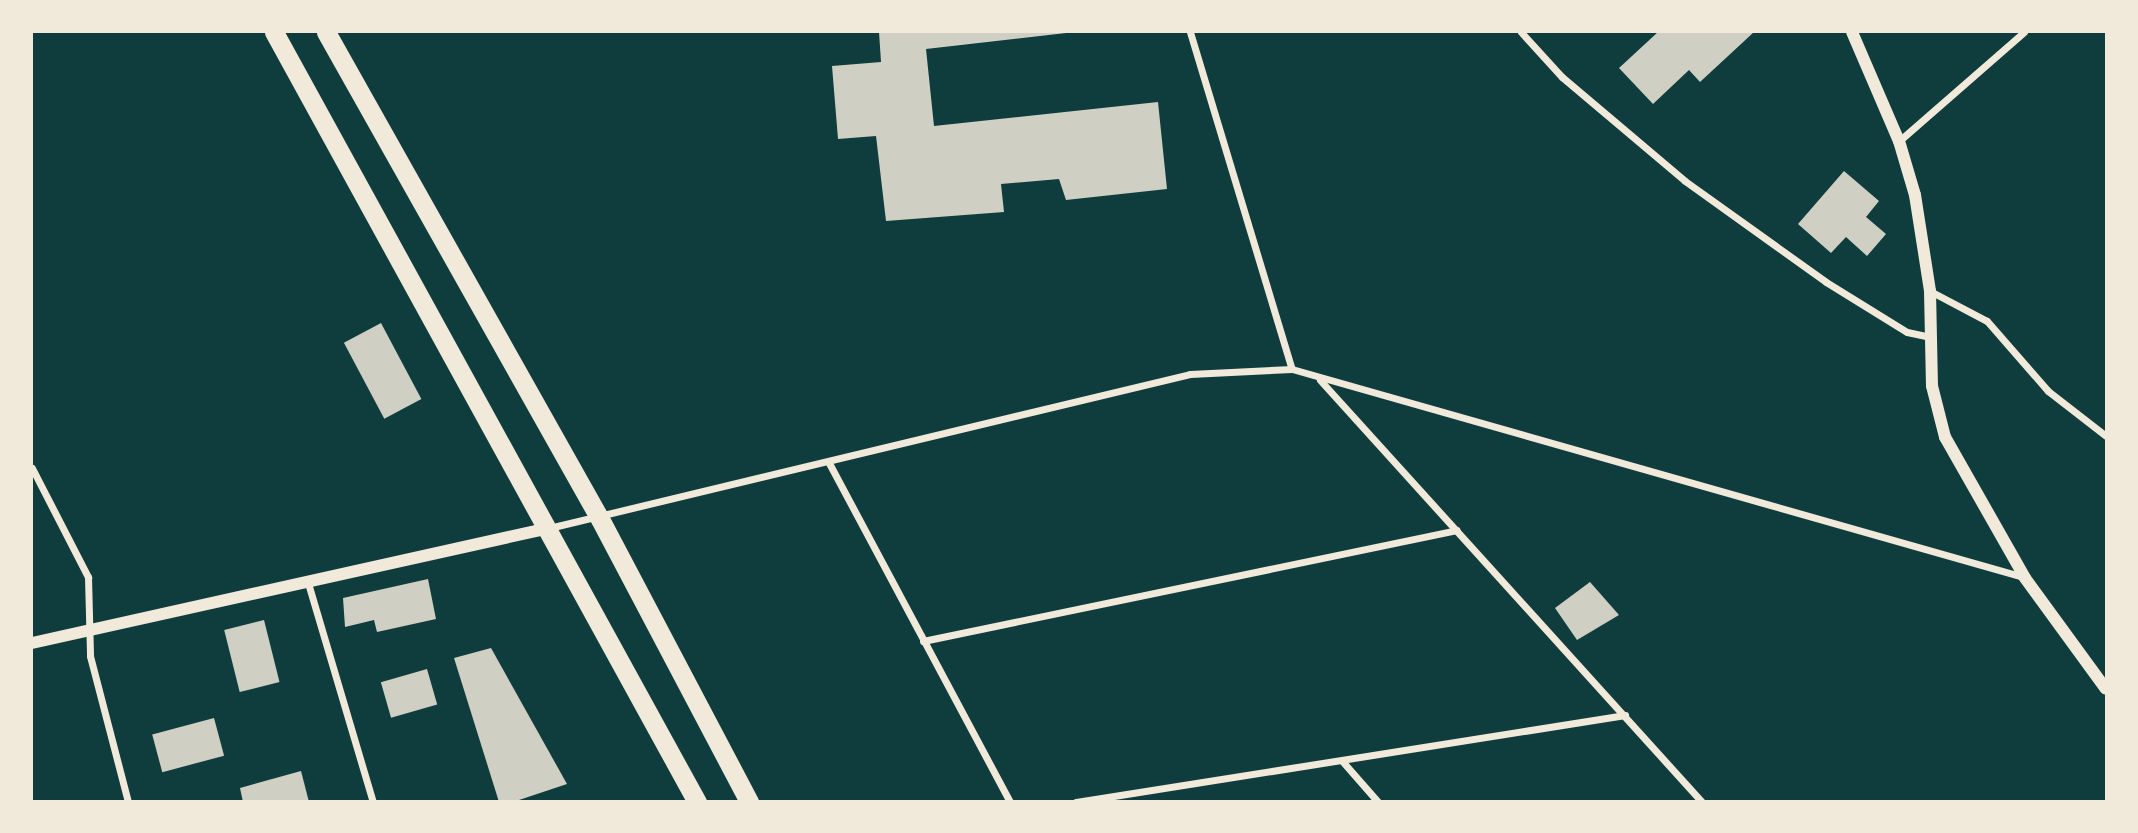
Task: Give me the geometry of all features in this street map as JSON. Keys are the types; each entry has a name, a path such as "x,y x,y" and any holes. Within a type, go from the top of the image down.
{"highway":[{"path":"274,32 697,802"},
{"path":"326,32 600,519 749,802"}],"street":[{"path":"1190,32 1292,369"},
{"path":"1521,32 1562,77 1685,181 1826,282 1907,332 1930,337"},
{"path":"1853,32 1899,141 1925,239 1930,292 1932,386 1945,437 2025,578 2106,688"},
{"path":"1899,141 2024,32"},
{"path":"1930,292 1987,321 2048,391 2106,436"},
{"path":"32,643 600,519 1190,374 1292,369 1320,380 2025,578"},
{"path":"1320,380 1702,802"},
{"path":"829,463 1010,802"},
{"path":"32,468 88,578 90,656 128,802"},
{"path":"923,641 1457,530"},
{"path":"308,583 373,802"},
{"path":"1076,802 1343,762 1625,715"},
{"path":"1343,762 1378,802"}],"building":[{"path":"879,32 1075,32 926,49 934,126 1158,102 1167,189 1066,200 1059,179 1001,184 1004,212 886,221 876,136 838,139 832,66 881,62"},
{"path":"1658,32 1754,32 1700,82 1689,70 1653,104 1619,68"},
{"path":"1844,171 1879,201 1866,217 1886,234 1867,256 1846,237 1831,253 1798,224"},
{"path":"381,323 421,399 384,419 344,343"},
{"path":"428,579 436,619 377,632 374,620 345,627 343,598"},
{"path":"1590,582 1619,615 1577,640 1555,608"},
{"path":"264,620 279,682 240,692 224,630"},
{"path":"491,648 567,784 513,802 499,802 454,658"},
{"path":"427,669 437,705 391,718 381,682"},
{"path":"214,718 224,756 162,772 152,735"},
{"path":"301,771 309,802 243,802 240,788"}]}
